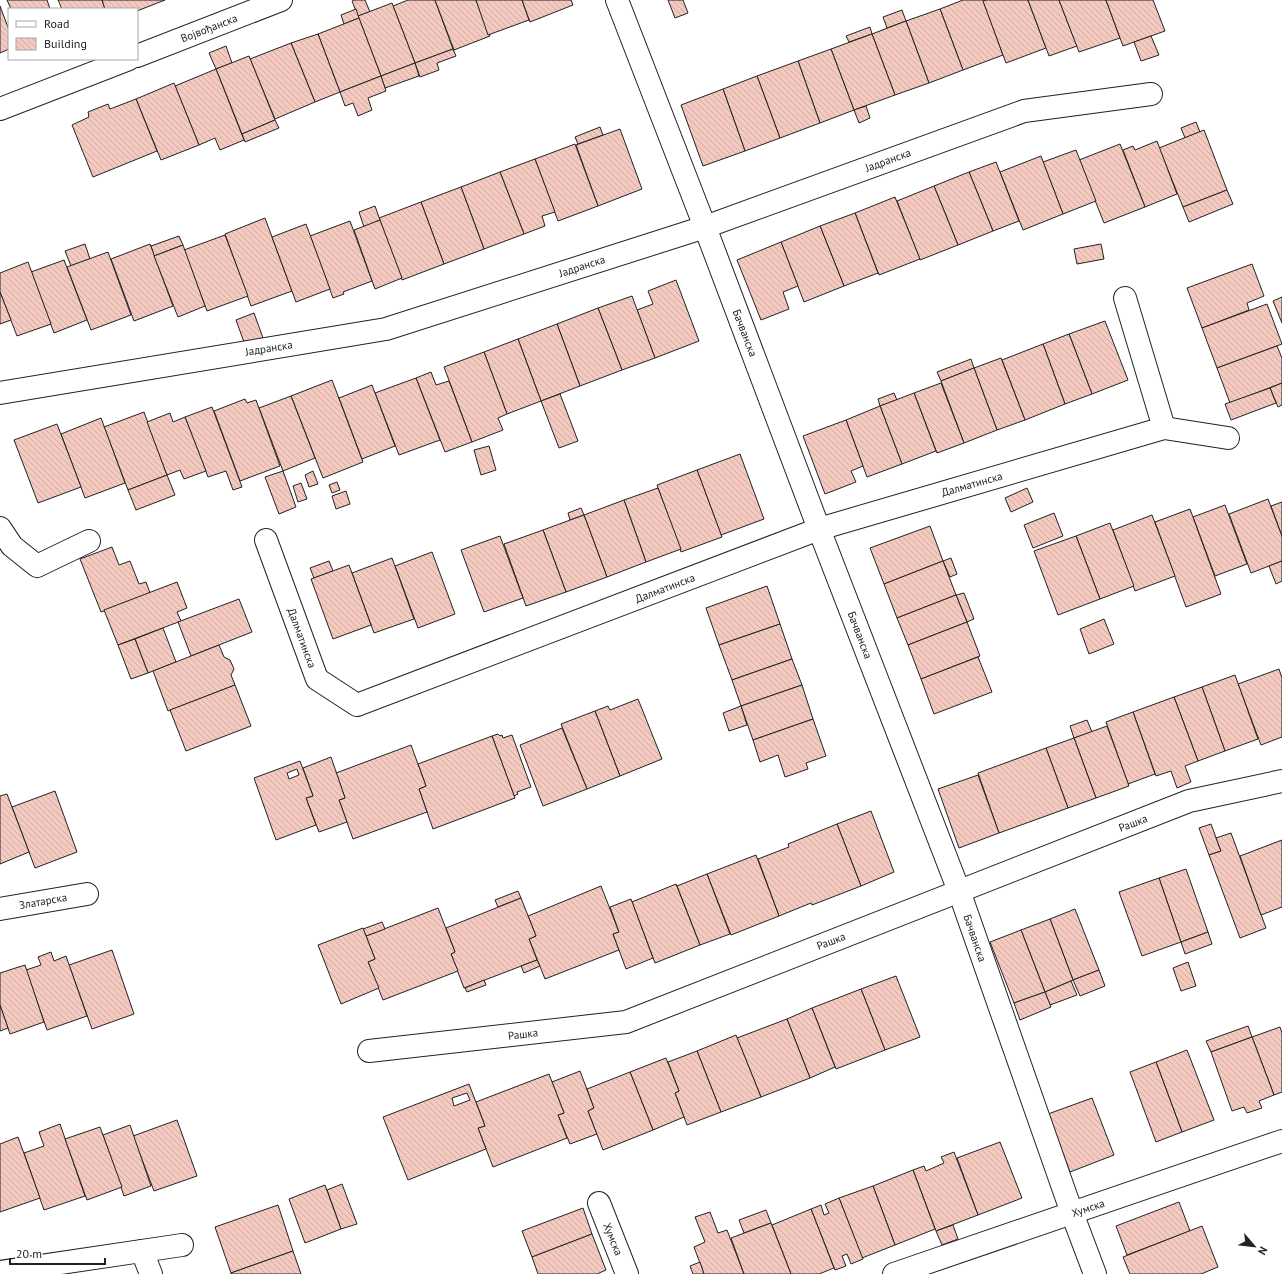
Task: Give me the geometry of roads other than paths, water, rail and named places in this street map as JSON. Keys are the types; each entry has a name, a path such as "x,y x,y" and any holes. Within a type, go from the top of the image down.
{"street":[{"name":"Војвођанска","path":"138,56 281,0"},
{"name":"Бачванска","path":"617,0 959,892 1072,1213 1096,1274"},
{"path":"0,109 126,60"},
{"name":"Јадранска","path":"0,393 386,329 705,227 1024,111 1151,94"},
{"path":"1125,298 1164,428"},
{"name":"Далматинска","path":"266,540 318,679 356,704 819,529 1164,428 1228,438"},
{"path":"0,528 12,546 37,566 89,541"},
{"name":"Рашка","path":"369,1051 626,1022 1189,801 1282,780"},
{"name":"Златарска","path":"0,909 87,894"},
{"name":"Хумска","path":"894,1274 1282,1141"},
{"name":"Хумска","path":"599,1203 627,1274"},
{"path":"0,1272 182,1245"},
{"path":"142,1251 151,1274"}]}
